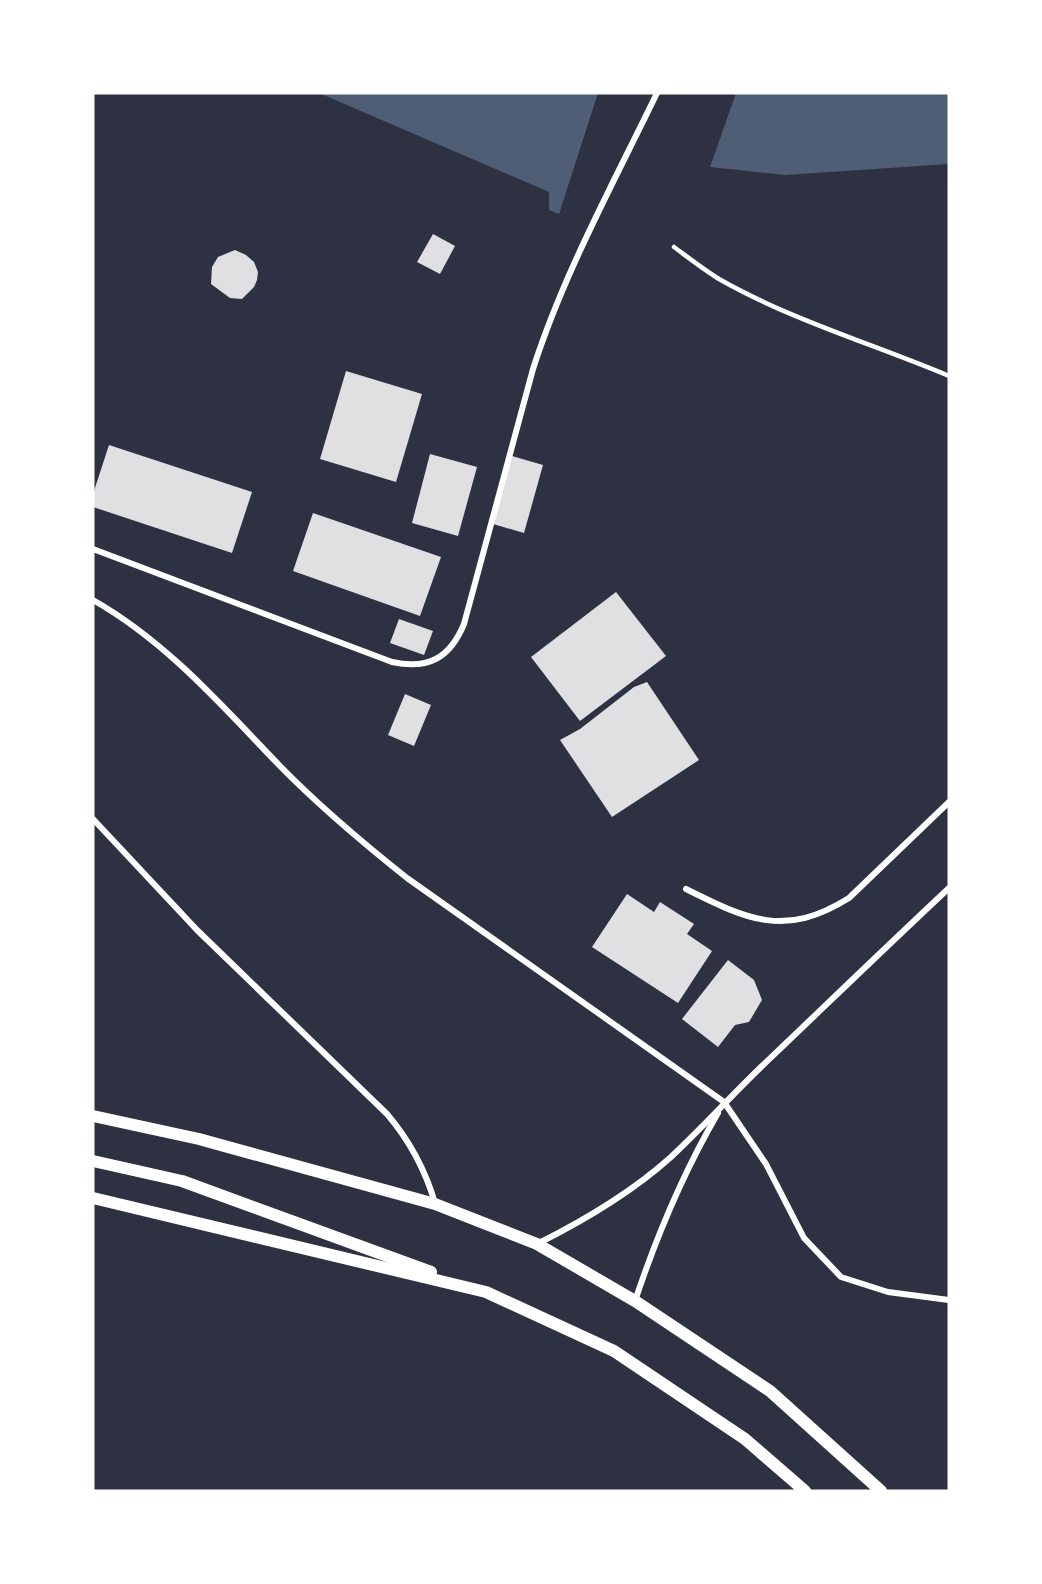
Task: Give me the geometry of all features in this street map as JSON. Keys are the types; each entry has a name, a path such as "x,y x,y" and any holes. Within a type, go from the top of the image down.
{"main road":[{"path":"93,1116 199,1139 435,1204 537,1244 635,1300 770,1391 881,1491"},
{"path":"93,1161 182,1181 486,1292 614,1351 745,1440 805,1491"},
{"path":"93,1197 486,1292"}],"street":[{"path":"93,549 392,662 407,665 422,664 437,659 449,650 459,638 464,624 543,337 569,275 657,93"},
{"path":"93,600 125,620 176,660 282,768 364,844 417,885 724,1102 766,1164 804,1238 841,1277 888,1292 949,1300"},
{"path":"686,889 745,917 767,921 789,921 810,917 831,909 849,898 949,802"},
{"path":"93,819 197,930 387,1114 412,1147 429,1184 435,1204"},
{"path":"537,1244 573,1226 639,1183 676,1151 724,1102 949,888"},
{"path":"635,1300 665,1219 698,1149 724,1102"}],"lane":[{"path":"674,247 717,278 747,294 949,376"}],"water":[{"path":"319,93 598,93 559,214 549,210 549,192"},
{"path":"736,93 949,93 949,164 785,175 710,167"}],"building":[{"path":"433,234 455,246 440,274 417,262"},
{"path":"235,250 254,262 258,272 254,287 242,299 230,298 211,284 212,267 218,257"},
{"path":"346,371 422,394 396,482 320,459"},
{"path":"109,445 252,492 232,553 93,507 93,494"},
{"path":"430,454 477,467 458,536 412,523"},
{"path":"512,456 543,465 524,533 493,524"},
{"path":"313,513 441,557 420,616 293,571"},
{"path":"616,592 666,656 580,721 531,657"},
{"path":"399,619 433,631 424,655 390,643"},
{"path":"647,682 699,760 612,817 560,740 580,729 634,687"},
{"path":"405,694 431,705 414,746 388,735"},
{"path":"627,894 654,912 660,902 694,924 687,934 712,951 678,1003 592,947"},
{"path":"728,960 754,980 762,1000 749,1022 735,1025 718,1047 682,1019"}]}
